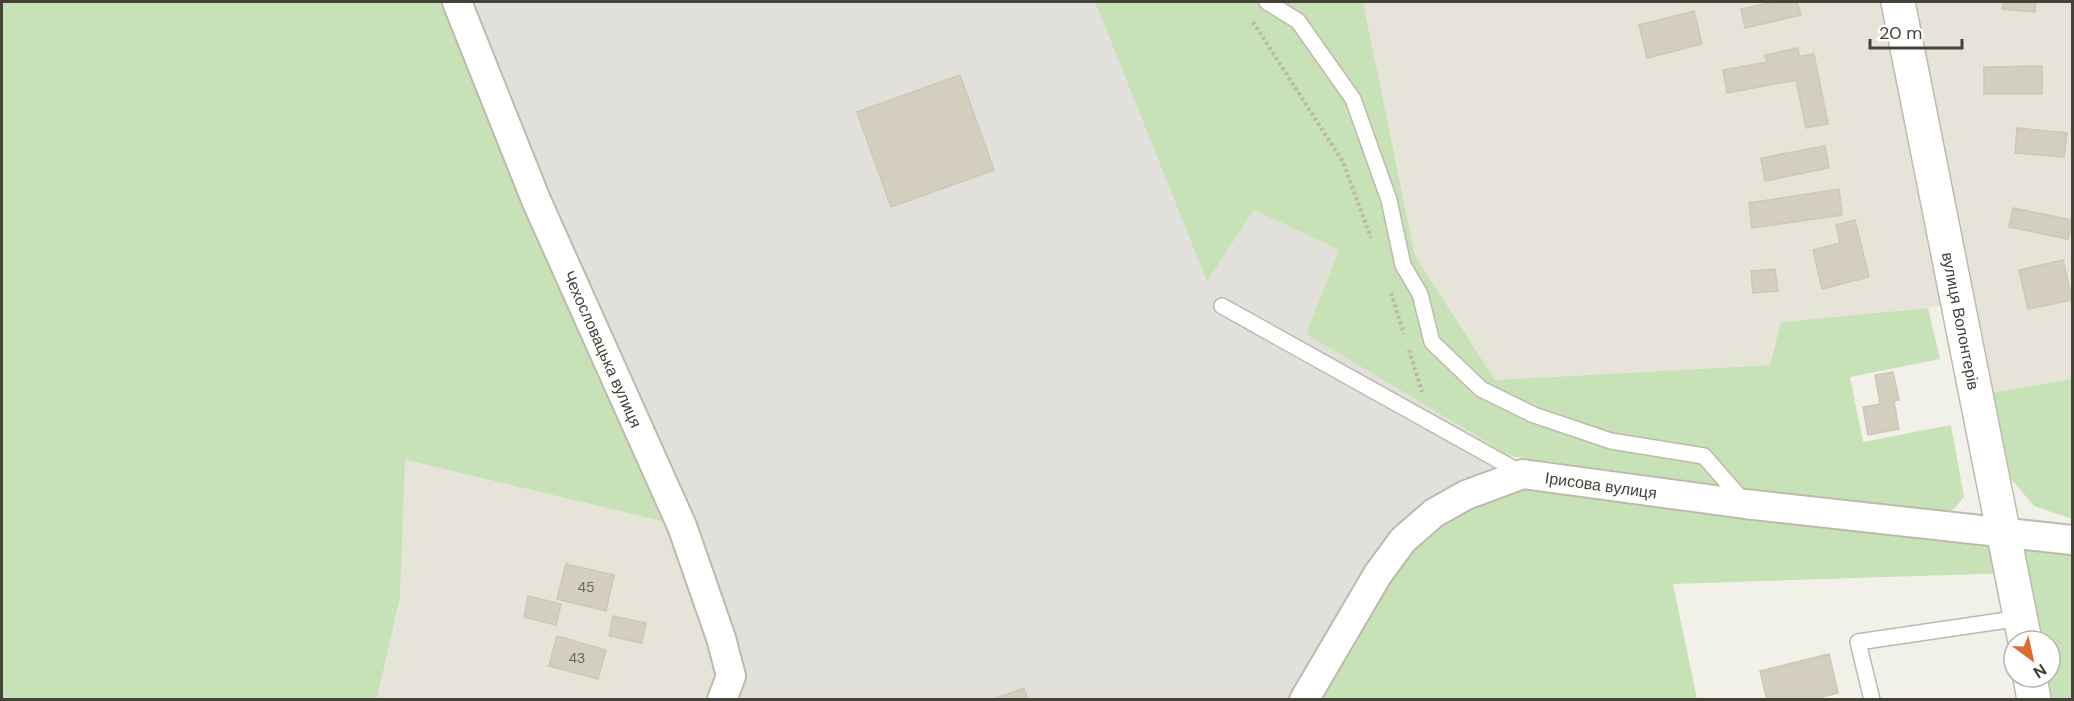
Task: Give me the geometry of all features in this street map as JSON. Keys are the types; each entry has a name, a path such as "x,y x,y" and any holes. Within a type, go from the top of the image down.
{"street":[{"name":"Чехословацька вулиця","path":"457,2 536,200 682,526 721,638 731,676 722,699"},
{"name":"вулиця Волонтерів","path":"1899,2 2023,629"},
{"name":"Ірисова вулиця","path":"1304,699 1378,574 1403,540 1434,513 1466,495 1523,474 1745,504 2073,540"}],"lane":[{"path":"1266,2 1298,21 1353,99 1389,200 1403,265 1420,294 1432,342 1480,389 1534,416 1611,441 1704,456 1745,504"},
{"path":"1222,306 1523,474"},
{"path":"1872,699 1858,642 2002,631"}],"path":[{"path":"1250,17 1343,162 1375,248"},
{"path":"1390,291 1404,336"},
{"path":"1408,347 1432,424"}],"shaded area":[{"path":"464,2 1095,2 1207,282 1254,210 1339,250 1306,334 1510,456 1496,483 1304,699 722,699 731,676"},
{"path":"1363,2 1898,2 1957,302 1928,308 1781,322 1770,365 1495,380 1415,257"},
{"path":"1913,2 2072,2 2072,379 1991,393"},
{"path":"404,460 682,526 722,699 377,700 400,597"}],"green space":[{"path":"2,2 464,2 682,526 405,460 400,597 377,699 2,699"},
{"path":"1095,2 1363,2 1415,256 1495,380 1770,365 1781,322 1928,308 1940,359 1850,377 1863,442 1951,425 1964,497 1953,510 1934,514 1510,456 1306,334 1339,250 1254,210 1207,282"},
{"path":"2072,379 2072,519 2034,506 2011,479 1991,393"},
{"path":"1496,483 2072,540 2072,699 2034,699 2032,689 2062,689 2062,629 2023,629 2012,573 1673,584 1697,699 1304,700 1403,540"}],"building":[{"path":"1773,2 1797,2 1801,15 1745,28 1741,9"},
{"path":"2003,2 2036,2 2035,12 2002,9"},
{"path":"1694,11 1702,44 1647,58 1639,25"},
{"path":"1798,48 1799,56 1814,54 1828,124 1806,128 1796,80 1727,93 1723,70 1767,62 1765,55"},
{"path":"2042,66 2042,94 1984,94 1984,67"},
{"path":"960,75 994,170 891,207 857,112"},
{"path":"2017,128 2067,133 2064,157 2015,153"},
{"path":"1825,146 1829,168 1765,181 1761,158"},
{"path":"1839,189 1842,215 1752,228 1749,203"},
{"path":"2013,208 2072,220 2068,239 2009,227"},
{"path":"1855,220 1869,277 1822,289 1813,250 1840,243 1836,225"},
{"path":"2063,260 2072,300 2028,309 2019,270"},
{"path":"1775,269 1778,291 1753,293 1751,271"},
{"path":"1893,372 1899,400 1894,401 1899,429 1868,435 1863,407 1880,404 1875,375"},
{"path":"566,564 614,575 606,611 557,599"},
{"path":"528,596 561,604 556,625 524,617"},
{"path":"613,616 646,623 642,643 609,636"},
{"path":"557,636 606,650 598,679 549,666"},
{"path":"1829,654 1838,693 1810,700 1767,700 1760,671"},
{"path":"1024,688 1028,700 991,700"}]}
